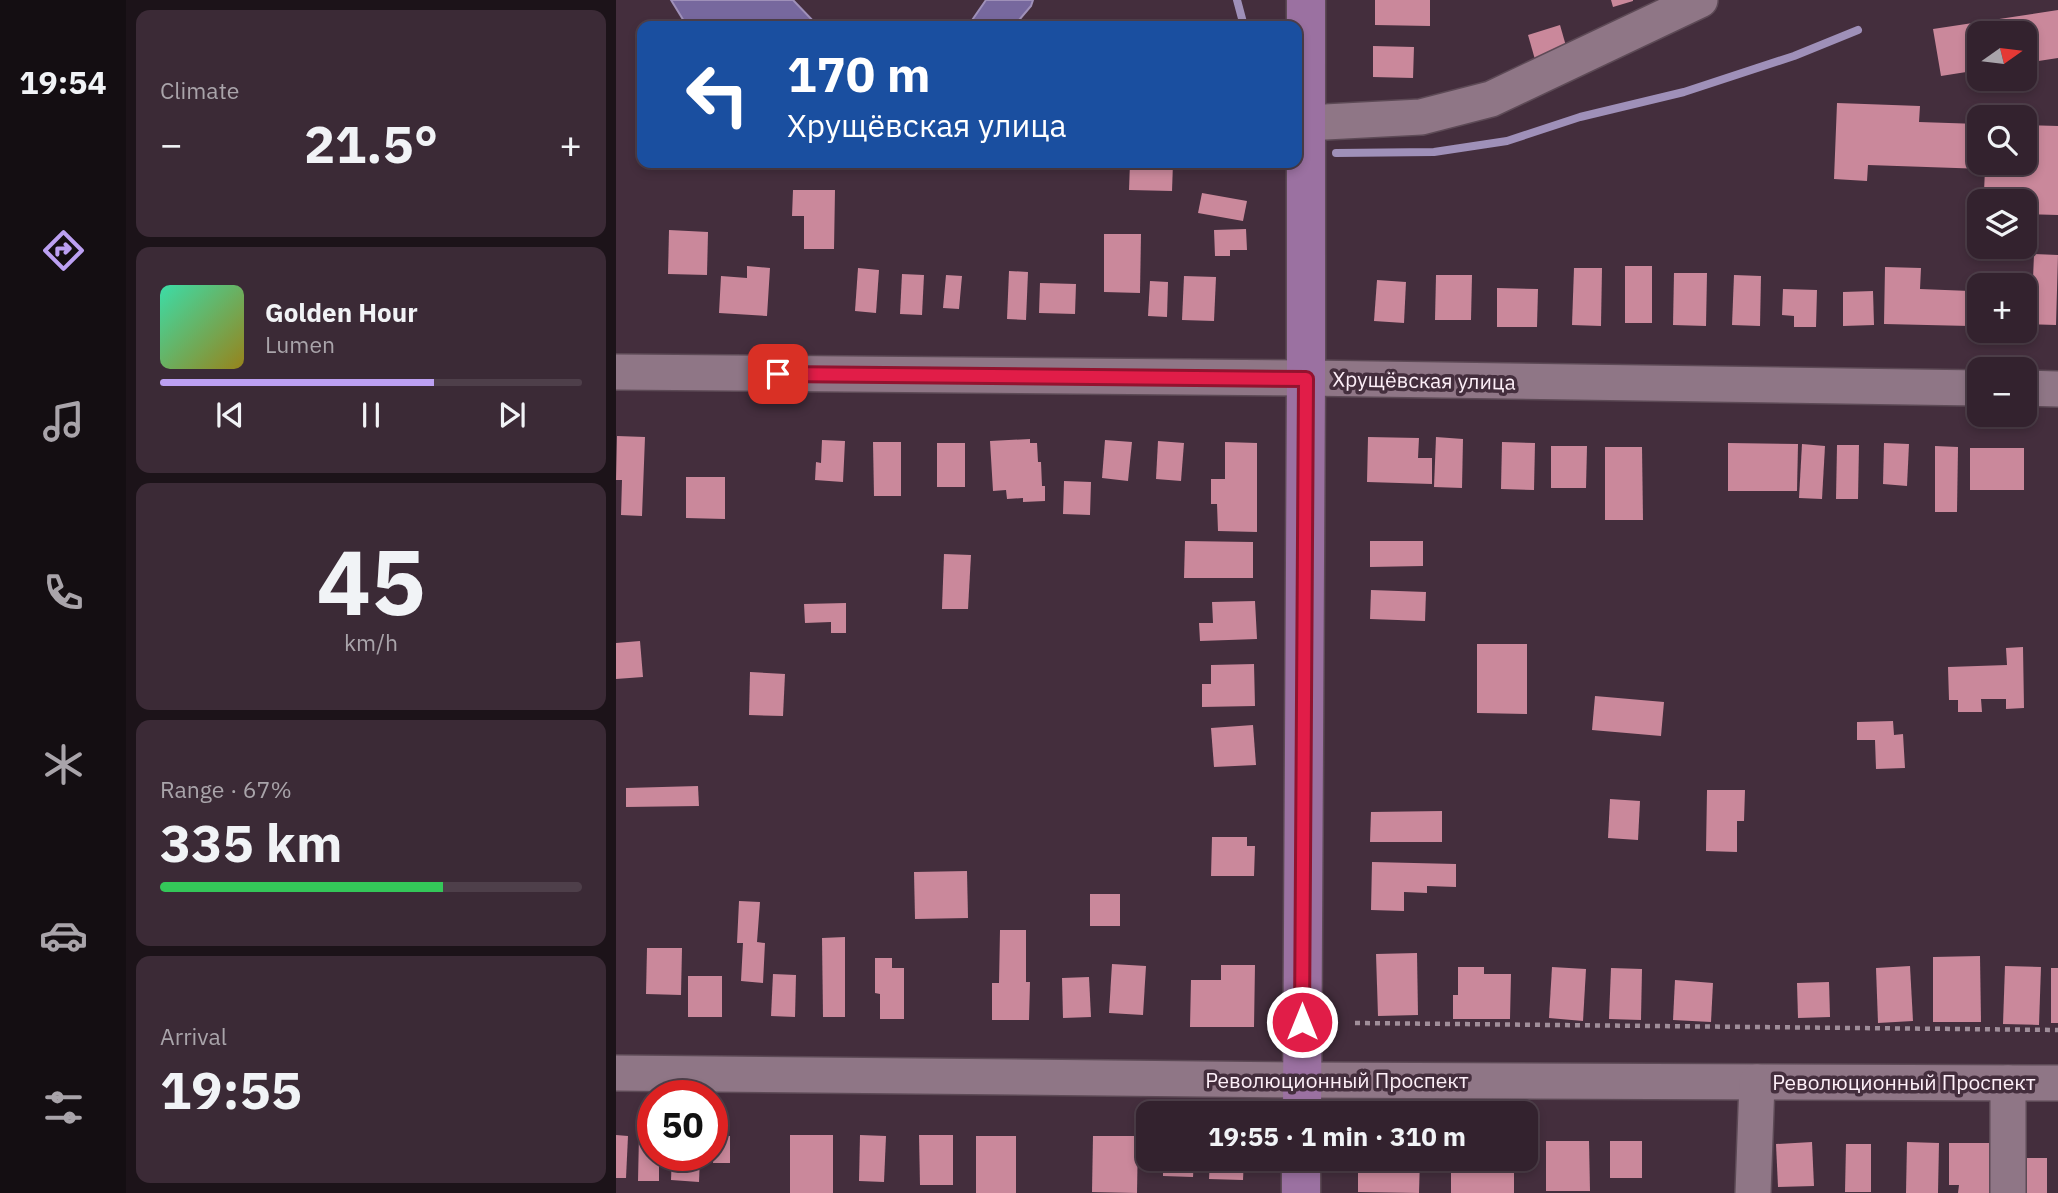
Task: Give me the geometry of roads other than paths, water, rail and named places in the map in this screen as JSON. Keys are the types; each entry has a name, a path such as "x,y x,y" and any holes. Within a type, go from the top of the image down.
{"main road":[{"path":"1302,1097 1306,0"},
{"path":"1301,1171 1301,1193"}],"street":[{"path":"1306,123 1421,117 1491,99 1700,0"},
{"name":"Хрущёвская улица","path":"616,372 1967,387"},
{"path":"2037,388 2058,388"},
{"name":"Революционный Проспект","path":"616,1073 1302,1097 1757,1082 2058,1083"},
{"path":"1753,1193 1757,1082"},
{"path":"2008,1083 2008,1193"}],"waterway":[{"path":"1237,0 1243,21"},
{"path":"1336,153 1434,152 1507,141 1580,117 1684,92 1794,56 1858,30"}]}
